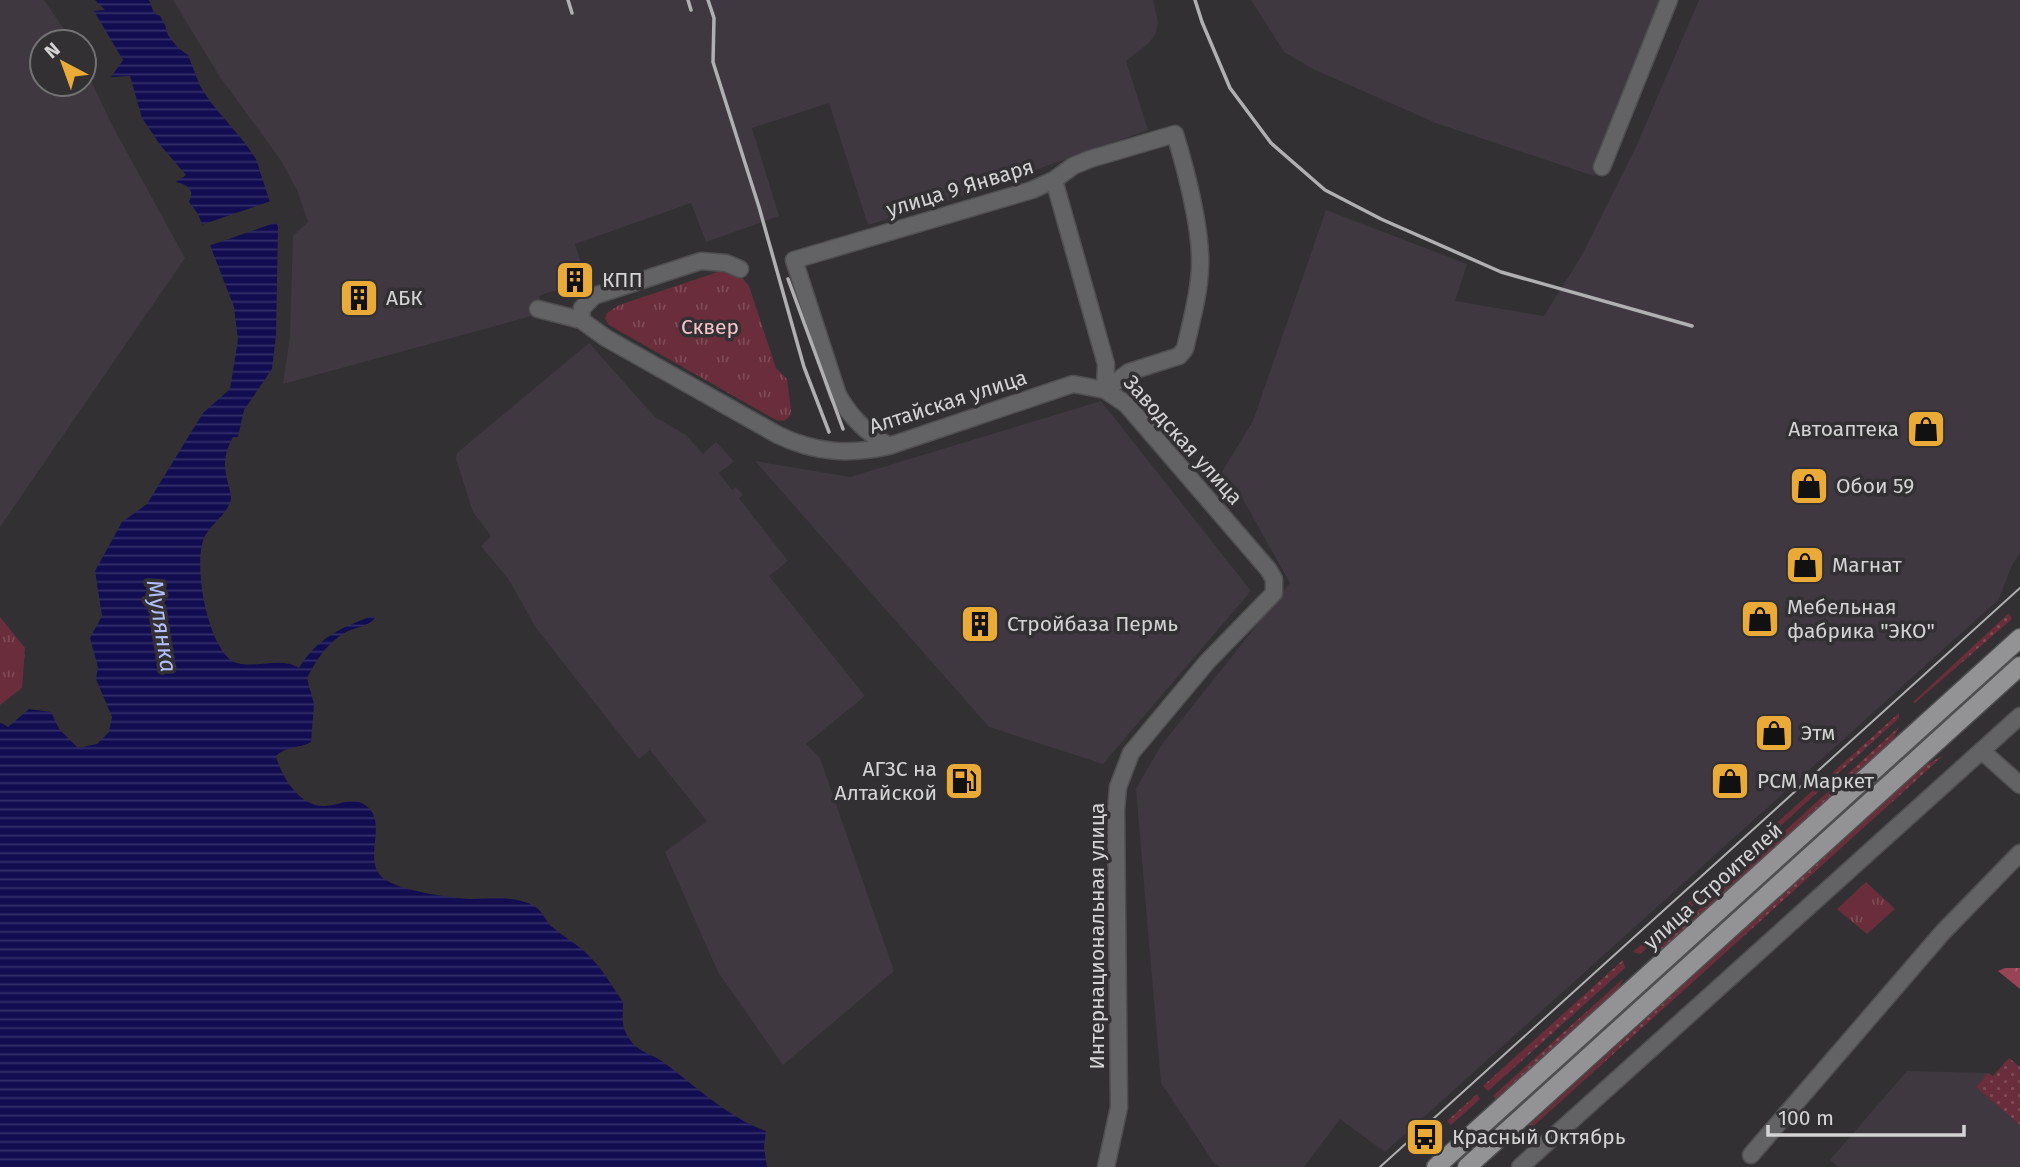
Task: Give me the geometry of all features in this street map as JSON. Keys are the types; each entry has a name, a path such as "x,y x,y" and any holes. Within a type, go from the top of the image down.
{"main road":[{"name":"улица Строителей","path":"1436,1167 2020,638"},
{"name":"улица Строителей","path":"1467,1167 2020,666"}],"street":[{"path":"1602,167 1668,0"},
{"name":"улица 9 Января","path":"889,446 860,427 838,395 794,260 1032,190 1090,159 1175,134 1185,167 1200,268 1196,301 1183,353 1129,372 1105,390"},
{"name":"Заводская улица","path":"1054,180 1106,364 1105,390 1126,404 1264,563 1274,579 1274,593"},
{"path":"538,309 580,320 582,308 594,296 693,262 710,260 740,269"},
{"name":"Алтайская улица","path":"580,320 606,338 793,442 837,453 889,446 1073,384 1105,390"},
{"name":"Интернациональная улица","path":"1106,1167 1119,1107 1118,787 1125,764 1144,737 1207,662 1274,593"},
{"path":"1520,1167 2020,716"},
{"path":"1982,751 2020,785"},
{"path":"1751,1155 1943,932 2020,853"}],"shaded area":[{"path":"0,0 44,0 63,28 28,28 28,98 98,98 98,96 185,258 0,527"},
{"path":"173,0 1153,0 1158,22 1156,33 1149,43 1126,61 1148,130 942,203 868,225 829,103 752,128 779,216 706,242 691,203 575,244 586,279 539,296 539,314 283,384 290,336 293,236 308,222 297,190 280,159 220,77"},
{"path":"1251,0 1667,0 1594,176 1436,123 1315,70 1284,52"},
{"path":"1699,0 2020,0 2020,553 2012,565 1999,599 1385,1152 1340,1119 1304,1167 1220,1167 1214,1163 1161,1083 1136,789 1160,747 1290,583 1241,492 1222,472 1253,421 1326,210 1467,264 1455,301 1544,316 1582,255 1636,147"},
{"path":"589,343 655,417 686,435 703,454 716,442 734,461 719,473 732,490 736,487 743,495 739,498 788,561 769,576 865,696 806,744 820,758 894,971 783,1065 718,972 665,852 707,821 650,750 639,759 536,628 509,580 481,546 491,536 473,512 456,459 457,453"},
{"path":"1101,401 1251,591 1103,764 989,727 755,461 850,477"},
{"path":"1907,1071 1988,1073 1976,1087 2020,1125 2020,1167 1838,1167 1830,1160"}],"green space":[{"name":"Сквер","path":"721,271 741,276 749,286 776,368 787,379 791,410 790,416 784,421 776,420 609,325 605,319 607,313 619,305"},
{"path":"2009,613 2012,619 1913,702"},
{"path":"0,617 25,648 22,688 0,705"},
{"path":"1899,713 1899,718 1640,954 1633,952"},
{"path":"1899,727 1892,741 1664,948 1650,954"},
{"path":"1944,755 1528,1131 1525,1129 1926,765"},
{"path":"1866,882 1895,909 1867,934 1837,909"},
{"path":"1623,960 1625,968 1488,1091 1483,1086"},
{"path":"2020,968 2020,989 1998,971"},
{"path":"1624,978 1618,989 1496,1099 1493,1096"},
{"path":"2009,1058 2020,1067 2020,1125 1976,1087 1988,1073 1993,1076"},
{"path":"1477,1094 1480,1099 1451,1125 1447,1121"}],"water":[{"name":"Мулянка","path":"95,0 149,0 154,13 160,16 165,25 168,35 178,48 188,55 200,86 212,104 256,159 278,227 276,335 272,369 244,410 238,437 233,437 228,449 225,465 230,504 207,533 201,550 201,584 215,637 222,651 238,663 282,663 299,668 313,649 331,635 361,620 372,616 375,618 334,641 323,652 307,678 314,704 311,742 276,756 287,781 300,796 315,805 329,806 355,801 365,805 372,812 375,821 374,861 377,870 391,883 451,897 519,900 537,908 551,926 583,950 605,975 623,1002 623,1025 634,1044 663,1062 725,1110 766,1131 764,1147 767,1167 0,1167 0,722 8,727 29,709 51,712 59,729 78,748 97,744 109,732 112,717 96,679 98,667 90,638 102,616 95,571 122,522 147,504 203,413 230,389 238,340 234,307 198,214 189,202 191,191 187,186 176,182 186,175 142,118 130,76 111,77 123,60 94,11 105,10"}],"pier":[{"path":"274,200 280,221 206,247 198,226"}],"tram line":[{"path":"1380,1167 2020,588"}],"railway":[{"path":"568,0 572,13"},
{"path":"688,0 691,10"},
{"path":"708,0 714,18 713,62 759,207 804,367 829,432"},
{"path":"1195,0 1230,88 1271,143 1325,190 1381,219 1501,272 1692,326"},
{"path":"788,279 843,429"}],"place":[{"name":"КПП","path":"575,280"},
{"name":"АБК","path":"359,298"},
{"name":"Автоаптека","path":"1926,429"},
{"name":"Обои 59","path":"1809,486"},
{"name":"Магнат","path":"1805,565"},
{"name":"Мебельная фабрика \"ЭКО\"","path":"1760,619"},
{"name":"Стройбаза Пермь","path":"980,624"},
{"name":"Этм","path":"1774,733"},
{"name":"АГЗС на Алтайской","path":"964,781"},
{"name":"РСМ Маркет","path":"1730,781"},
{"name":"Красный Октябрь","path":"1425,1137"}]}
